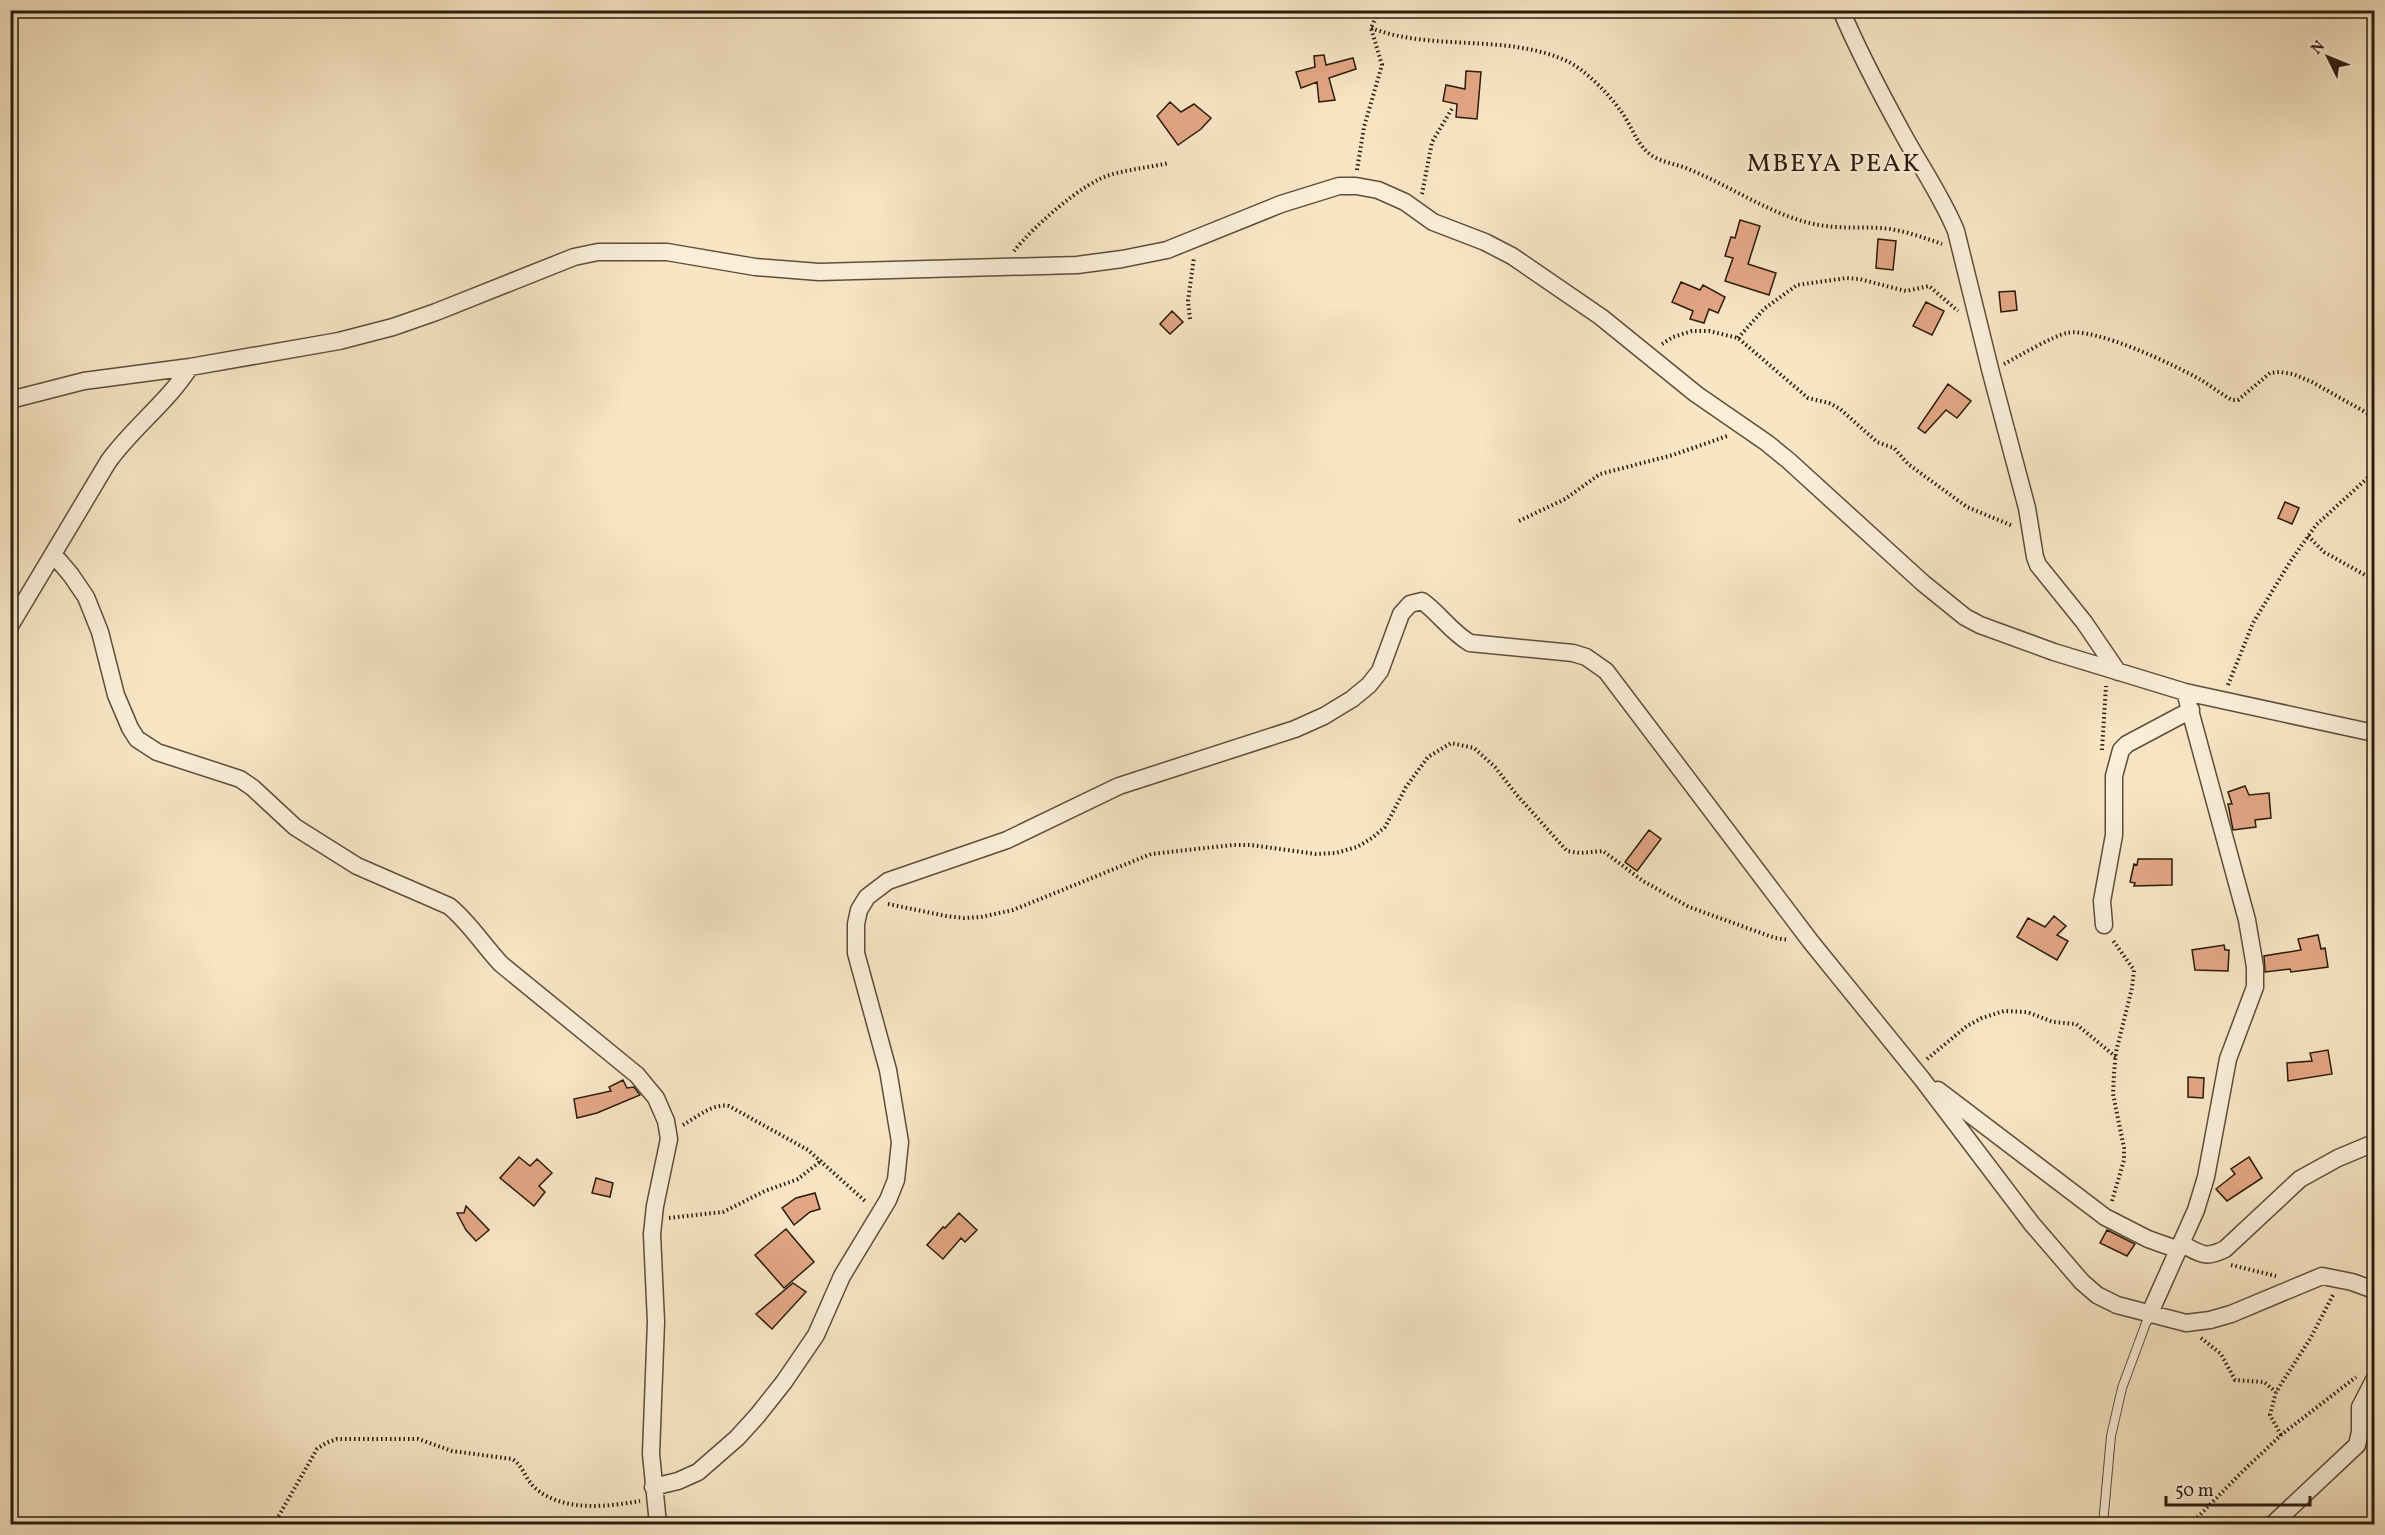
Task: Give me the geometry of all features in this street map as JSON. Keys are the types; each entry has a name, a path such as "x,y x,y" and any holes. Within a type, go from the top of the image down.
{"street":[{"path":"1841,10 1898,126 1949,214 1963,252 1990,370 2023,491 2038,565 2084,622 2111,670"},
{"path":"10,400 84,381 190,367 339,341 393,327 574,257 598,252 668,252 755,267 819,272 1001,268 1104,262 1167,250 1281,204 1339,186 1356,186 1378,190 1405,202 1433,222 1485,242 1512,256 1601,317 1696,394 1789,461 1923,583 1965,617 1980,625 2054,652 2185,692 2374,733"},
{"path":"10,626 102,472 122,443 171,392 190,367"},
{"path":"54,555 71,574 86,597 100,632 116,695 137,739 157,752 240,779 254,788 295,827 357,866 449,906 461,916 483,946 501,964 625,1064 647,1085 663,1110 669,1133 653,1221 657,1322 651,1421 654,1492 658,1524"},
{"path":"654,1492 698,1472 737,1438 757,1416 805,1353 826,1316 842,1276 879,1215 896,1180 900,1142 888,1070 856,953 856,924 859,910 867,897 888,881 1007,840 1119,786 1295,729 1324,716 1352,699 1369,685 1380,671 1401,614 1410,604 1422,601 1437,612 1456,634 1470,643 1573,653 1586,657 1606,672 1811,942 1919,1074 2032,1224 2082,1282 2097,1295 2117,1305 2186,1323 2231,1314 2322,1276 2343,1279 2374,1290"},
{"path":"2149,1315 2180,1247 2206,1178 2228,1059 2255,987 2255,968 2247,920 2185,692"},
{"path":"2104,925 2102,902 2114,835 2116,761 2127,744 2191,711"},
{"path":"1919,1074 2105,1217 2148,1239 2205,1256 2225,1249 2300,1179 2338,1158 2374,1143"},
{"path":"2273,1524 2357,1445 2360,1432 2360,1407 2369,1377"}],"lane":[{"path":"2103,1524 2111,1436 2122,1388 2149,1315"}],"path":[{"path":"1356,186 1364,127 1382,65 1371,28 1379,10"},
{"path":"1371,28 1399,36 1445,43 1513,46 1569,62 1598,84 1620,109 1639,144 1653,156 1688,169 1796,219 1826,226 1888,229 1920,236 1963,252"},
{"path":"1414,208 1423,192 1427,159 1432,142 1453,107"},
{"path":"1001,268 1041,222 1074,195 1111,174 1169,163"},
{"path":"1190,319 1188,301 1191,268 1201,236"},
{"path":"1738,338 1764,309 1797,285 1847,278 1906,291 1929,286 1980,328"},
{"path":"1647,355 1673,337 1692,331 1708,331 1738,338 1808,398 1829,403 1840,409 1877,442 1894,448 1908,464 1967,507 1991,519 2031,532"},
{"path":"1990,370 2066,333 2087,333 2120,343 2166,363 2232,400 2238,400 2270,373 2279,372 2293,374 2312,382 2374,417"},
{"path":"1518,521 1565,499 1600,474 1673,455 1745,429"},
{"path":"2220,699 2233,674 2253,623 2308,536 2316,525 2374,472"},
{"path":"2308,536 2324,552 2374,580"},
{"path":"2111,670 2102,751 2116,761"},
{"path":"867,897 925,913 964,918 981,917 1012,910 1151,854 1233,844 1316,854 1336,853 1357,847 1385,827 1406,787 1428,757 1451,743 1474,748 1495,767 1567,851 1580,853 1603,851 1643,881 1689,907 1776,938 1811,942"},
{"path":"2104,925 2134,970 2116,1057 2112,1094 2124,1148 2124,1160 2115,1195 2105,1217"},
{"path":"1919,1074 1966,1026 2004,1011 2027,1012 2053,1022 2076,1024 2116,1057"},
{"path":"669,1133 714,1107 729,1106 822,1160 879,1215"},
{"path":"653,1221 685,1215 723,1212 765,1191 798,1179 822,1160"},
{"path":"2205,1256 2304,1283"},
{"path":"2282,1436 2270,1415 2276,1392 2310,1339 2343,1279"},
{"path":"2186,1323 2195,1335 2221,1354 2235,1380 2264,1382 2276,1392"},
{"path":"2191,1524 2244,1470 2282,1436 2350,1380 2369,1377"},
{"path":"274,1524 317,1449 337,1439 418,1439 452,1451 512,1459 520,1465 528,1480 541,1492 563,1503 615,1504 654,1492"}],"building":[{"path":"1324,55 1326,65 1353,58 1356,69 1329,78 1335,100 1319,102 1317,82 1301,88 1296,72 1315,67 1314,56"},
{"path":"1466,71 1481,72 1477,119 1456,117 1457,104 1443,101 1446,85 1465,89"},
{"path":"1170,102 1181,112 1194,104 1211,118 1201,129 1178,145 1157,116"},
{"path":"1740,220 1760,226 1748,264 1776,273 1769,295 1725,281 1733,258 1725,256 1731,237 1735,238"},
{"path":"1878,239 1896,241 1893,270 1876,268"},
{"path":"1681,282 1700,290 1703,285 1725,297 1718,313 1709,309 1704,323 1690,319 1693,311 1672,302"},
{"path":"2015,291 2017,310 2001,312 1999,292"},
{"path":"1926,302 1944,311 1932,335 1913,326"},
{"path":"1172,311 1183,322 1170,334 1160,324"},
{"path":"1948,384 1971,401 1957,418 1946,410 1925,433 1918,428"},
{"path":"2285,502 2299,508 2292,524 2278,518"},
{"path":"2245,786 2249,795 2269,793 2271,818 2255,820 2256,827 2233,830 2228,804 2232,804 2228,792"},
{"path":"1649,830 1661,839 1637,871 1625,862"},
{"path":"2138,859 2172,859 2172,885 2134,886 2135,883 2130,882 2134,864 2137,865"},
{"path":"2054,916 2066,926 2057,935 2068,941 2057,960 2017,937 2028,918 2045,927"},
{"path":"2318,935 2321,949 2325,948 2328,967 2291,972 2290,969 2265,972 2264,956 2301,950 2298,939"},
{"path":"2224,945 2225,950 2229,950 2228,971 2195,970 2192,950"},
{"path":"2328,1050 2332,1074 2288,1081 2287,1063 2312,1061 2310,1053"},
{"path":"2188,1077 2204,1078 2203,1098 2188,1097"},
{"path":"623,1080 627,1088 634,1087 640,1095 597,1113 577,1118 574,1099 611,1091 609,1087"},
{"path":"519,1157 530,1166 537,1159 552,1173 539,1186 545,1192 534,1206 500,1178"},
{"path":"2249,1157 2262,1178 2227,1201 2216,1189 2235,1174 2231,1169"},
{"path":"596,1178 613,1183 610,1197 592,1193"},
{"path":"815,1193 820,1209 810,1212 794,1225 782,1208 796,1198"},
{"path":"466,1206 489,1230 476,1241 466,1230 457,1213 464,1213"},
{"path":"959,1213 977,1230 965,1242 961,1238 943,1259 927,1245"},
{"path":"786,1229 814,1262 784,1288 755,1255"},
{"path":"2107,1230 2135,1244 2127,1256 2100,1243"},
{"path":"793,1283 806,1292 772,1329 756,1314"}],"district":[{"name":"MBEYA PEAK","path":"1834,164"}]}
